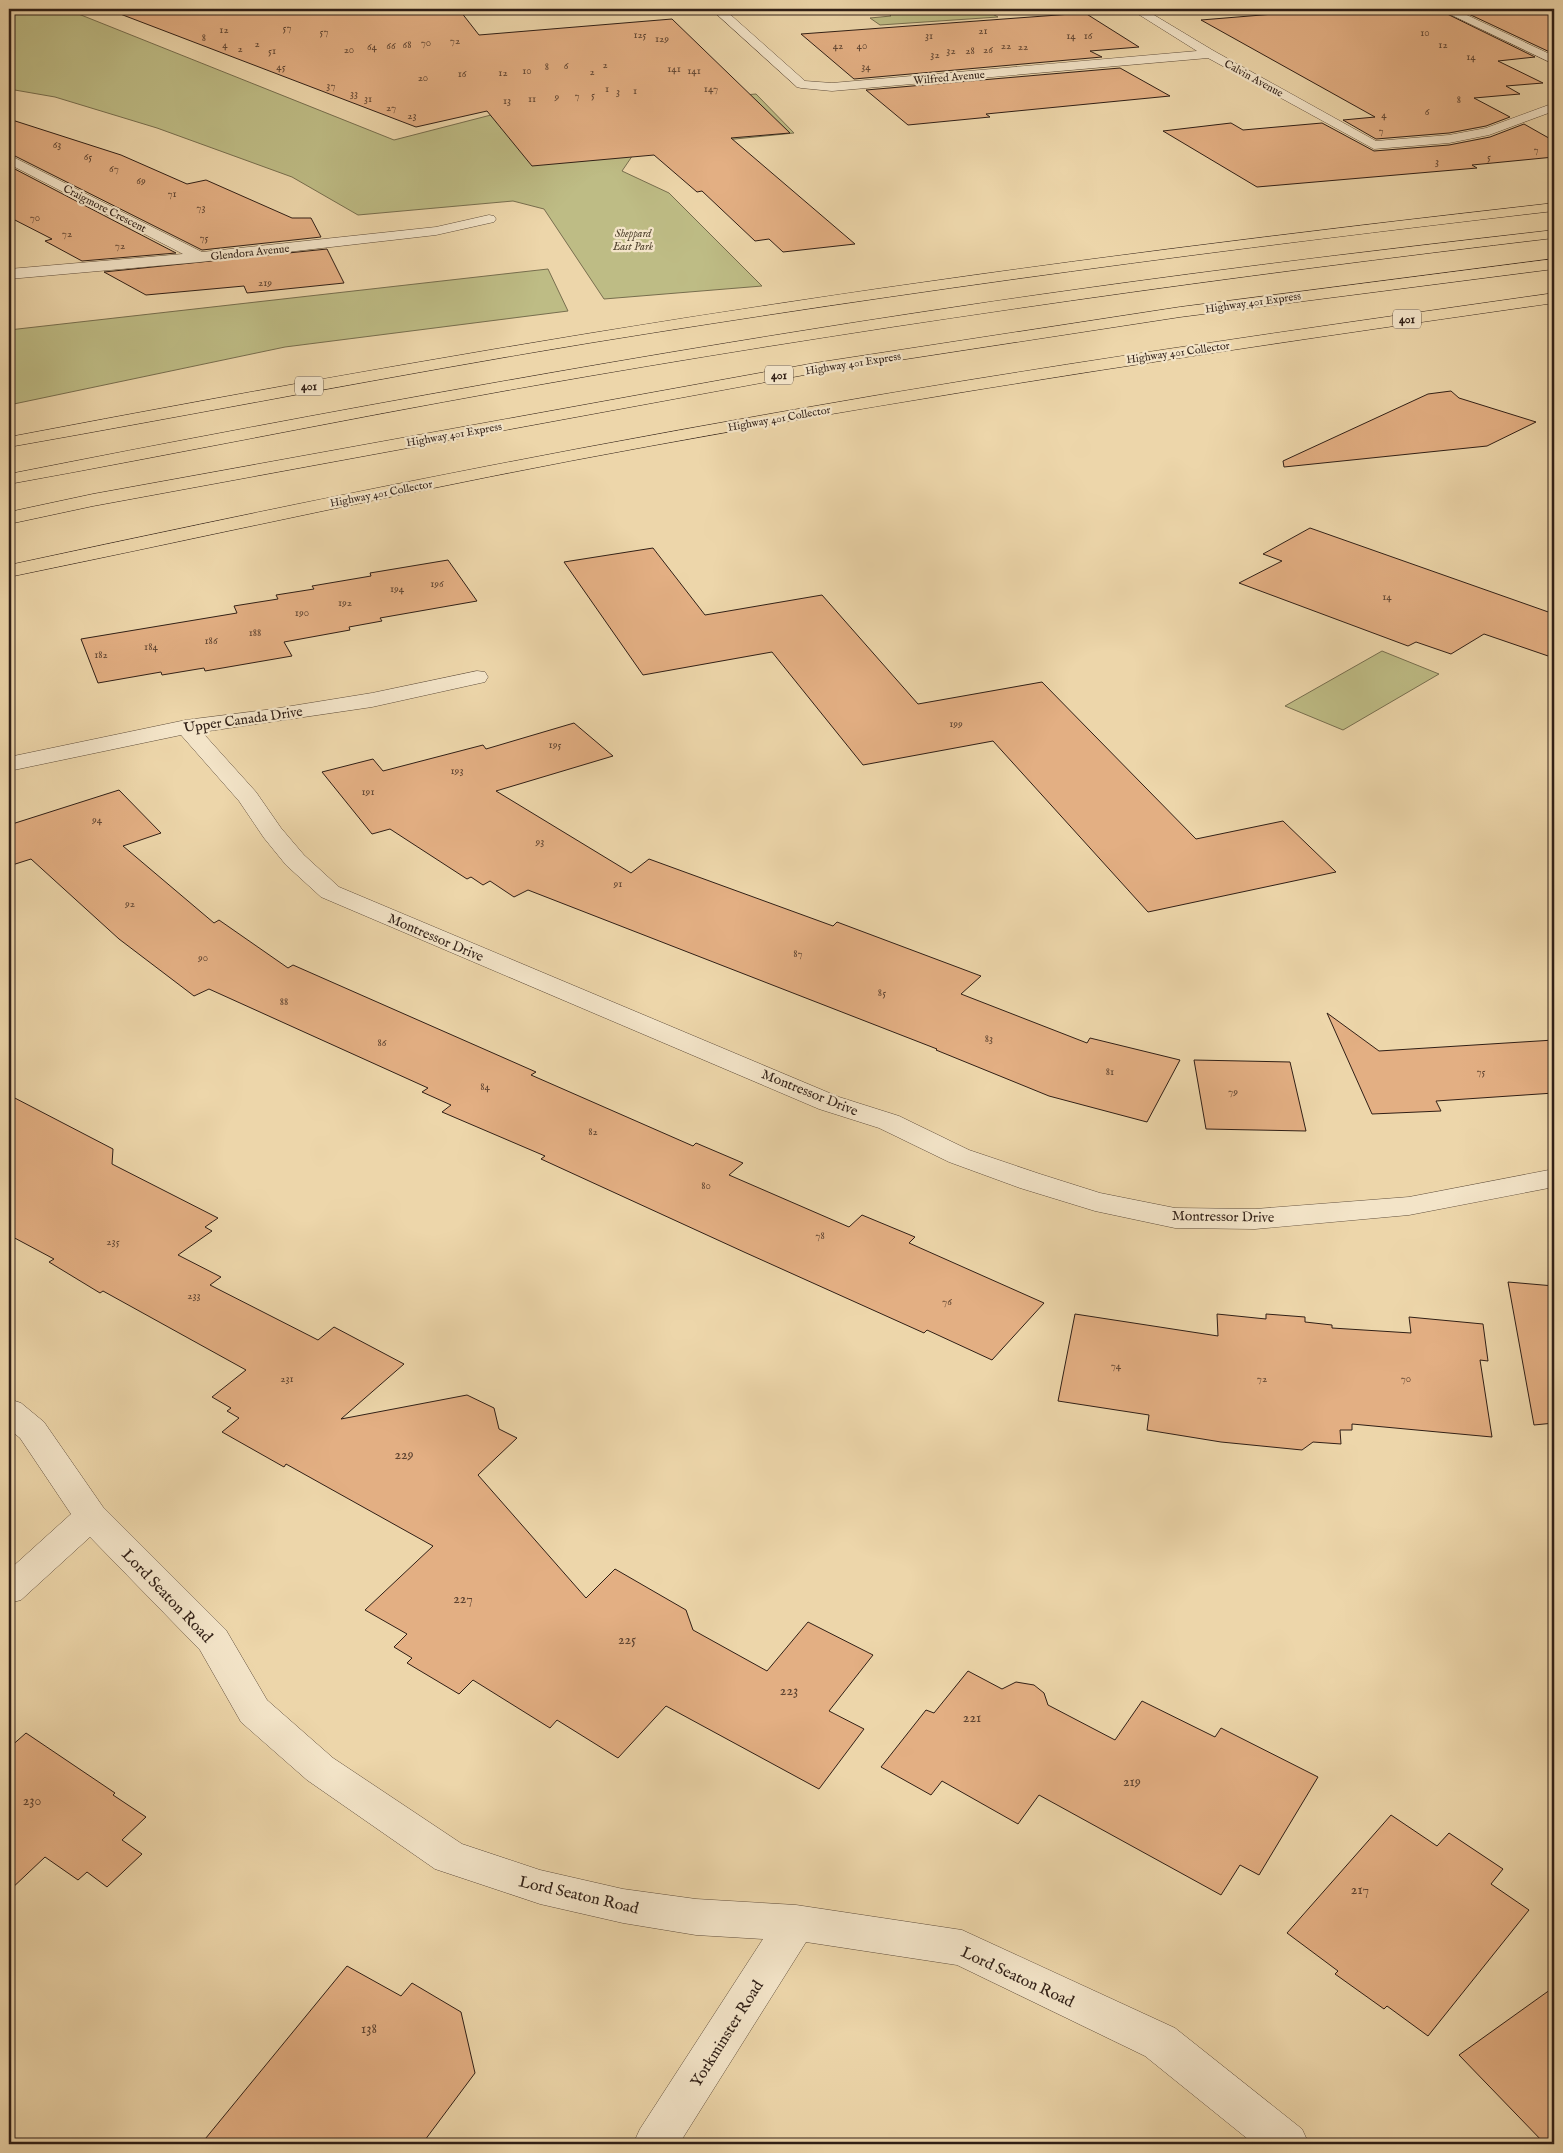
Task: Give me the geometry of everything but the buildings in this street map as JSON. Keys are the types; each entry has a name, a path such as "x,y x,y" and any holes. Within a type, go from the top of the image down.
{"highway":[{"path":"610,334 945,272 1236,233 1554,197"},
{"name":"401","path":"9,442 316,384 610,334 827,300 1100,261 1264,240 1554,207"},
{"path":"9,479 422,399 801,335 1151,283 1554,234"},
{"name":"Highway 401 Express","path":"9,518 93,500 815,368 1180,312 1378,285 1554,264"},
{"name":"Highway 401 Collector","path":"9,571 335,502 617,447 910,395 1259,340 1554,298"},
{"path":"1259,340 1554,311"}],"street":[{"name":"Wilfred Avenue","path":"717,9 801,84 816,87 832,88 1210,54"},
{"name":"Calvin Avenue","path":"1136,9 1210,54 1374,145 1449,139 1489,131 1554,106"},
{"path":"1445,9 1554,60"},
{"name":"Craigmore Crescent","path":"9,160 200,257"},
{"name":"Glendora Avenue","path":"9,274 200,257 436,232 489,219"},
{"name":"Upper Canada Drive","path":"9,764 186,727 273,716 372,700 477,676"},
{"name":"Montressor Drive","path":"186,727 248,797 272,833 295,860 330,892 829,1103 889,1122 959,1156 1030,1181 1095,1202 1176,1218 1254,1219 1408,1206 1554,1178"},
{"name":"Lord Seaton Road","path":"9,1410 32,1430 91,1516 213,1640 254,1710 320,1769 449,1857 540,1886 622,1906 696,1918 796,1923 962,1948 1160,2042 1287,2144"},
{"path":"9,1590 91,1516"},
{"name":"Yorkminster Road","path":"656,2144 796,1923"}],"green space":[{"name":"Sheppard East Park","path":"9,9 66,9 394,140 491,115 756,94 794,133 637,149 622,171 669,193 762,286 604,299 544,209 513,201 358,215 292,177 157,128 55,97 9,89"},
{"path":"883,9 983,9 998,17 880,25 870,18 891,16"},
{"path":"548,269 568,311 285,347 9,405 9,330"},
{"path":"1382,651 1439,674 1343,730 1285,706"}]}
